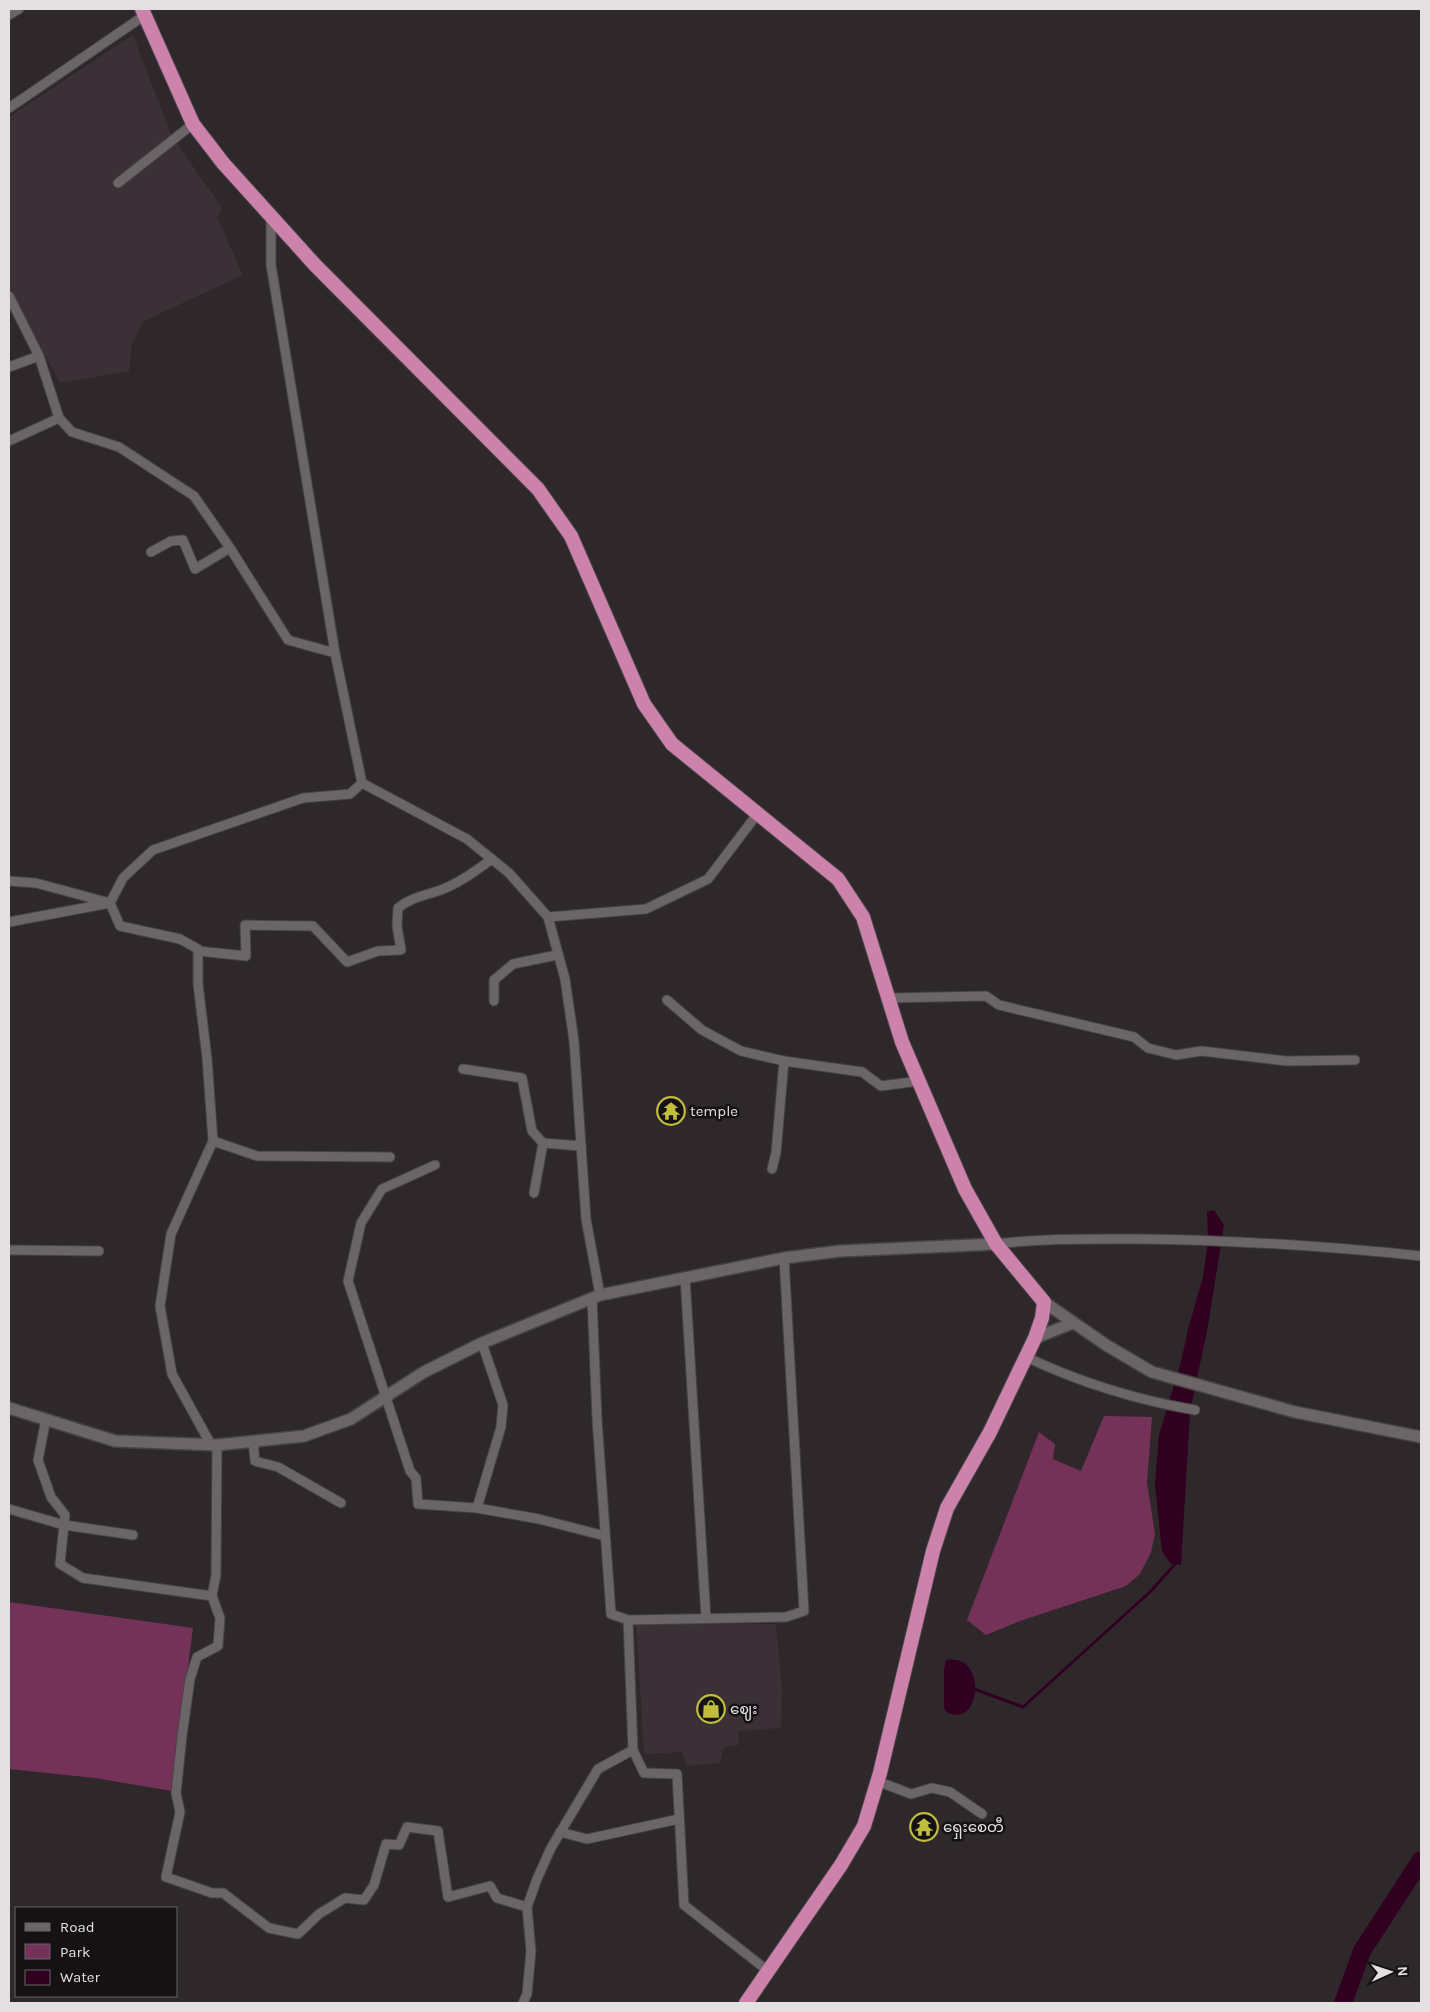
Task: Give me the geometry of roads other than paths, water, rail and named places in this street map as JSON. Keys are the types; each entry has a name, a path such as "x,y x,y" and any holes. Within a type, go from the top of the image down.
{"highway":[{"path":"143,12 193,124 223,163 315,265 538,489 571,536 644,704 672,744 838,878 864,917 902,1042 966,1189 996,1244 1044,1302 1042,1318 1035,1338 990,1432 947,1508 933,1551 877,1781 864,1826 840,1866 746,2003"}],"street":[{"path":"9,15 18,9"},
{"path":"9,108 143,12"},
{"path":"118,184 193,124"},
{"path":"270,215 271,265 334,653 362,783 467,839 509,873 548,917 565,979 574,1041 586,1219 596,1296 597,1419 611,1614 628,1620 786,1617 804,1611 784,1258"},
{"path":"9,296 39,356 59,418 72,432 119,447 194,496 230,548 288,640 334,653"},
{"path":"9,367 39,356"},
{"path":"9,441 59,418"},
{"path":"151,552 171,540 184,540 195,569 230,548"},
{"path":"362,783 350,794 302,798 153,850 122,878 110,903 120,926 180,939 198,949 198,984 207,1058 213,1141 171,1234 160,1306 172,1374 213,1444 216,1575 212,1596 220,1618 218,1646 197,1657 190,1679 176,1792 180,1812 166,1877 212,1893 223,1893 269,1928 298,1934 319,1914 345,1898 364,1900 374,1885 386,1844 399,1844 407,1827 438,1831 448,1897 490,1886 497,1898 527,1907"},
{"path":"548,917 646,909 708,879 758,813"},
{"path":"198,952 246,956 245,925 313,926 347,962 378,951 401,950 397,926 398,908 408,899 438,891 463,880 492,859"},
{"path":"9,881 36,884 110,903"},
{"path":"9,922 110,903"},
{"path":"494,1001 494,980 513,964 557,954"},
{"path":"888,998 986,996 999,1005 1134,1037 1148,1048 1176,1055 1201,1050 1287,1061 1355,1060"},
{"path":"667,1000 702,1030 741,1052 784,1061 862,1072 881,1086 919,1081"},
{"path":"772,1169 776,1153 784,1061"},
{"path":"463,1069 522,1078 532,1131 544,1143 581,1146"},
{"path":"213,1141 257,1156 390,1156"},
{"path":"534,1193 544,1143"},
{"path":"435,1165 382,1189 361,1223 348,1281 410,1471 416,1478 418,1504 477,1508 539,1519 605,1536"},
{"path":"9,1408 114,1441 213,1444 304,1436 352,1419 424,1372 482,1343 596,1296 784,1258 840,1251 996,1244 1036,1239 1201,1239 1342,1248 1421,1256"},
{"path":"9,1250 99,1251"},
{"path":"685,1278 706,1618"},
{"path":"1044,1302 1073,1323 1152,1372 1166,1377 1295,1412 1421,1436"},
{"path":"1035,1338 1073,1323"},
{"path":"477,1508 501,1427 504,1405 482,1343"},
{"path":"1026,1357 1059,1372 1159,1404 1195,1410"},
{"path":"46,1419 38,1460 51,1497 65,1515 60,1564 83,1578 212,1596"},
{"path":"253,1441 255,1461 278,1467 341,1503"},
{"path":"9,1509 64,1525 134,1535"},
{"path":"628,1620 633,1750 644,1773 677,1774 684,1905 768,1972"},
{"path":"523,2003 527,1994 531,1951 527,1907 536,1879 560,1832 598,1769 633,1750"},
{"path":"877,1781 911,1794 932,1788 950,1792 982,1814"},
{"path":"560,1832 587,1839 679,1819"}],"water":[{"path":"1214,1210 1224,1225 1208,1326 1190,1412 1181,1565 1170,1563 1162,1551 1155,1485 1159,1435 1181,1362 1203,1277 1208,1241 1207,1212"},
{"path":"946,1660 958,1661 967,1666 973,1675 975,1685 975,1696 971,1705 965,1712 957,1715 949,1713 944,1708 944,1669"}],"waterway":[{"path":"974,1689 1023,1707 1151,1591 1175,1564"},
{"path":"1343,2003 1362,1951 1421,1860"}],"place":[{"name":"temple","path":"671,1111"},
{"name":"ဈေး","path":"711,1709"},
{"name":"ရှေးစေတီ","path":"924,1827"}]}
